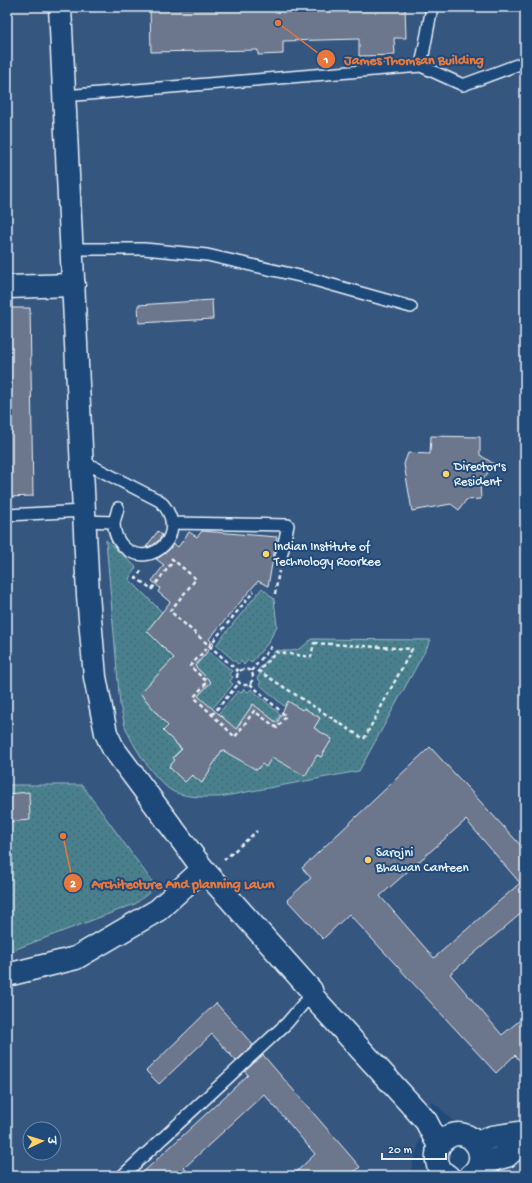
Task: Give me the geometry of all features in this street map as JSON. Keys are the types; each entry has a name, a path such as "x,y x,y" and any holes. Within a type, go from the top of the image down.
{"street":[{"path":"60,7 88,595 95,677 106,733 114,748 212,865 314,997 426,1121 444,1132 441,1160"},
{"path":"7,287 74,285"},
{"path":"7,975 76,958 158,910 212,865"},
{"path":"476,1143 492,1137 525,1132"},
{"path":"441,1160 458,1134 465,1135 476,1143 481,1155 476,1173"},
{"path":"476,1173 496,1159 507,1156 525,1140"}],"lane":[{"path":"421,66 432,7"},
{"path":"64,96 421,66 463,85 525,62"},
{"path":"72,249 144,249 207,255 304,277 411,307"},
{"path":"82,461 160,501 167,508 172,523 172,531 168,541 160,549 149,554 136,554 128,550 121,544 115,534 114,522 118,508"},
{"path":"7,515 84,516 114,522"},
{"path":"172,523 288,525 281,557"},
{"path":"122,1176 287,1023 303,1004 314,997"}],"path":[{"path":"160,549 196,579 170,611 239,672"},
{"path":"275,594 281,557"},
{"path":"144,565 136,578 152,589 174,560"},
{"path":"250,684 286,716 277,728 254,711 236,737 194,697 207,682 190,666 210,645 254,592"},
{"path":"257,664 261,668 259,671 364,739 412,649 314,643 311,657 276,652 261,668"},
{"path":"251,672 272,646"},
{"path":"245,669 251,672 253,678 250,684 244,686 239,683 237,677 239,672 245,669"},
{"path":"212,714 239,683"},
{"path":"212,865 257,831"}],"shaded area":[{"name":"Indian Institute of Technology Roorkee","path":"7,7 525,7 525,1176 512,1176 432,1101 409,1176 7,1176"}],"green space":[{"path":"106,540 136,567 129,579 162,612 147,631 174,658 140,693 168,726 163,731 181,749 173,757 175,760 169,767 185,782 192,775 202,783 215,761 204,740 262,763 273,755 306,749 321,757 332,739 314,728 320,718 304,708 302,710 288,702 285,707 259,684 261,682 257,678 260,674 257,671 276,650 291,651 299,649 311,639 431,640 359,771 220,797 197,797 185,795 174,792 160,781 145,763 128,734 124,723 120,705"},
{"path":"262,588 274,599 277,626 268,643 251,663 248,660 244,665 241,661 238,664 216,645"},
{"path":"208,651 232,671 229,674 233,677 230,681 233,684 212,709 198,696 211,682 195,666"},
{"path":"244,689 248,692 251,689 280,714 276,722 253,704 235,731 218,714 238,691 241,693"},
{"path":"7,785 82,785 156,887 135,904 8,952"}],"building":[{"path":"150,7 405,7 406,38 394,38 395,55 359,56 359,39 283,41 283,54 258,55 258,50 151,52"},
{"path":"212,300 213,319 139,323 138,305"},
{"path":"7,308 30,308 33,496 7,497"},
{"name":"Director's Resident","path":"431,436 480,437 480,455 494,464 480,484 481,499 466,500 459,510 451,504 412,511 404,464 408,453 430,454"},
{"path":"158,531 162,535 159,540 153,545 146,547"},
{"path":"202,531 277,537 268,586 258,581 209,639 214,644 195,666 211,682 198,696 236,729 253,704 277,723 288,701 302,710 304,708 320,718 314,728 332,739 321,757 317,755 305,776 272,757 266,767 262,764 257,770 222,750 202,783 192,775 185,782 169,767 175,760 173,758 182,749 163,731 168,726 140,693 174,658 147,631 170,602 158,592 160,588 152,581 164,565 156,559 169,550 173,543 178,547 189,532 197,537"},
{"path":"430,747 525,850 525,910 450,974 502,1035 525,1016 525,1067 515,1055 496,1073 349,914 323,939 287,900 311,878 302,868","holes":["466,820 520,883 434,958 380,896"]},
{"path":"29,792 30,820 7,822 7,794"},
{"path":"216,1003 253,1045 236,1061 212,1034 159,1084 146,1071"},
{"path":"263,1055 360,1167 350,1176 292,1176 315,1154 264,1094 184,1168 192,1176 139,1176 248,1075 245,1071"}],"place":[{"name":"James Thomsan Building","path":"278,23"},
{"name":"Director's Resident","path":"446,474"},
{"name":"Indian Institute of Technology Roorkee","path":"266,554"},
{"name":"Architecture And planning Lawn","path":"63,836"},
{"name":"Sarojni Bhawan Canteen","path":"368,860"}]}
